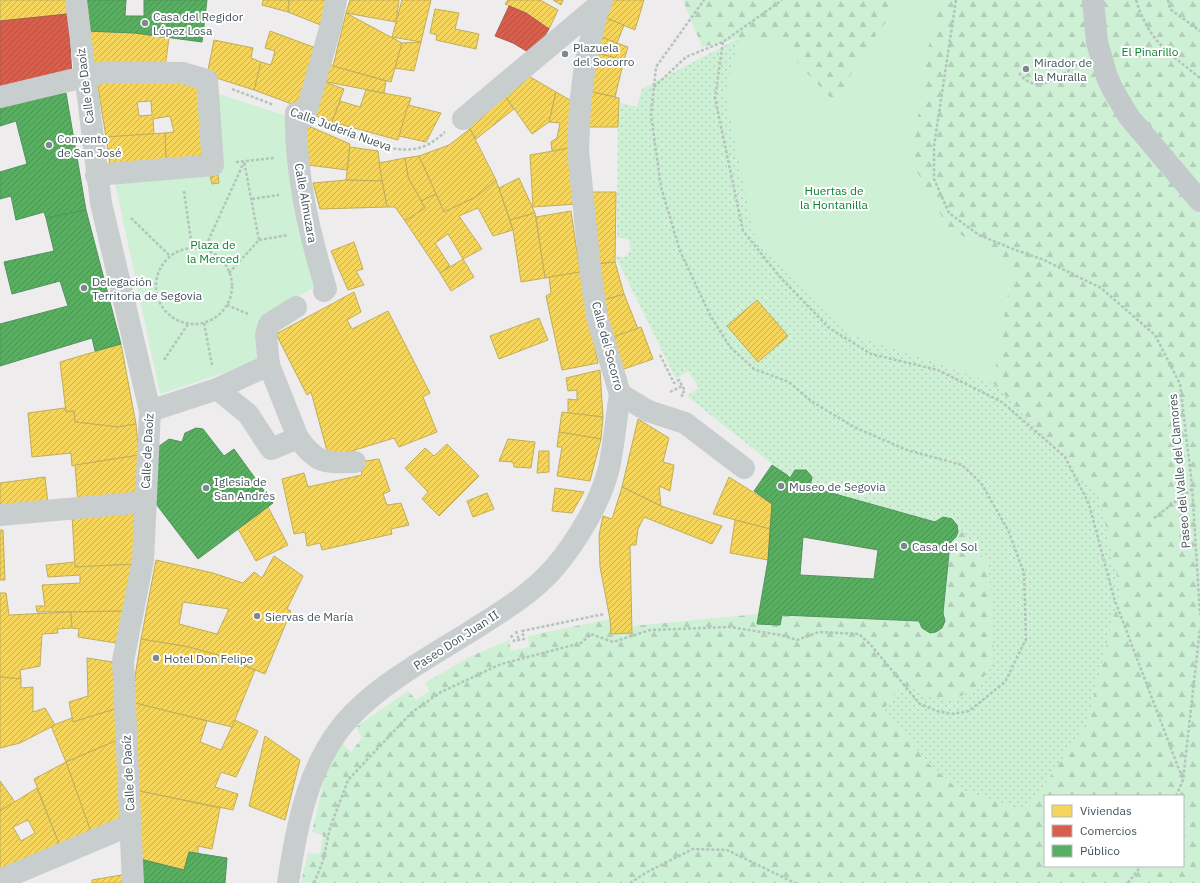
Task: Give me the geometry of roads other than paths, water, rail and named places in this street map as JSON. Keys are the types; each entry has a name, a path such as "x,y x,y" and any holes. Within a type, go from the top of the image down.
{"main road":[{"path":"1093,0 1097,42 1113,90 1129,117 1200,201"}],"street":[{"name":"Calle de Daoíz","path":"76,0 96,175 108,236 150,411 149,446 144,502 143,560 123,661 133,883"},
{"name":"Calle Almuzara","path":"324,291 326,289 313,246 304,201 296,138 300,115 331,25 336,0"},
{"path":"463,119 601,2"},
{"name":"Calle del Socorro","path":"601,2 596,16 585,65 580,105 578,150 590,268 597,318 620,394 648,411 685,423 744,468"},
{"path":"0,97 105,72 183,73 207,80 213,165 96,175"},
{"path":"296,307 269,324 266,335 270,365 298,438 309,453 318,459 330,462 355,462"},
{"path":"150,411 217,389 270,365"},
{"path":"217,389 248,414 271,449 298,438"},
{"name":"Paseo Don Juan II","path":"288,883 294,838 312,779 326,749 339,729 373,697 402,676 524,597 555,567 568,550 593,508 608,469 620,394"},
{"path":"0,514 144,502"},
{"path":"0,880 130,825"}],"place":[{"name":"Casa del Regidor López Losa","path":"145,23"},
{"name":"Plazuela del Socorro","path":"565,54"},
{"name":"Mirador de la Muralla","path":"1026,69"},
{"name":"Convento de San José","path":"49,145"},
{"name":"Delegación Territoria de Segovia","path":"84,288"},
{"name":"Museo de Segovia","path":"781,486"},
{"name":"Iglesia de San Andrés","path":"206,488"},
{"name":"Casa del Sol","path":"904,546"},
{"name":"Siervas de María","path":"257,616"},
{"name":"Hotel Don Felipe","path":"156,658"}],"park label":[{"name":"El Pinarillo","path":"1150,51"},
{"name":"Huertas de la Hontanilla","path":"834,197"},
{"name":"Plaza de la Merced","path":"213,251"}]}
